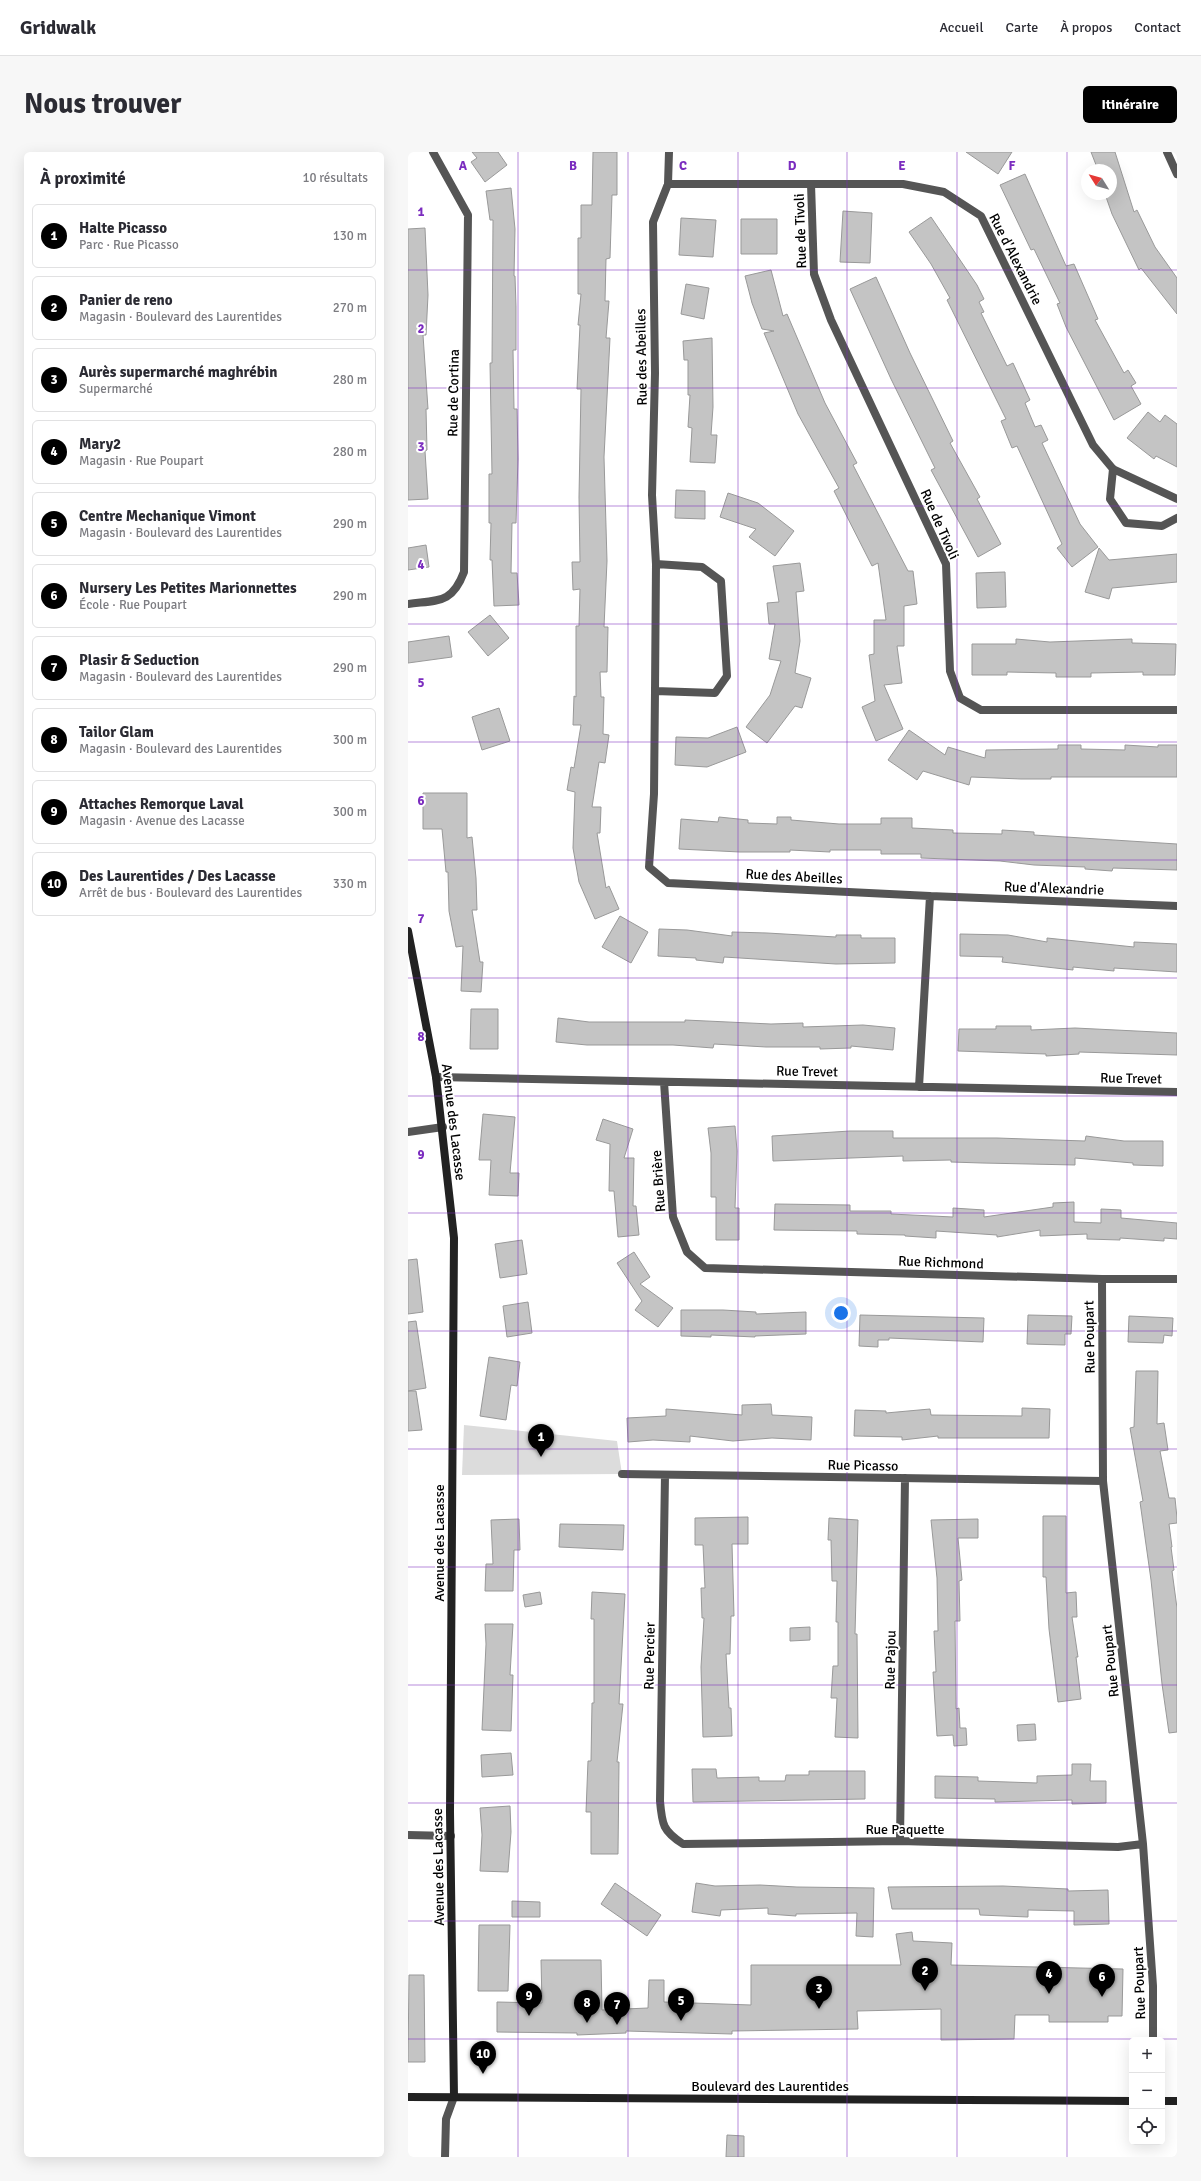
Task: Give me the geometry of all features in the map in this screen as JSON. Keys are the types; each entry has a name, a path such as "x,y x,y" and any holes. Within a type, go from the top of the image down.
{"street":[{"name":"Rue de Cortina","path":"408,604 442,600 458,589 464,572 468,215 433,152"},
{"name":"Rue des Abeilles","path":"668,152 668,184 653,222 656,372 652,495 656,564 654,794 649,867 668,883 930,896"},
{"path":"1167,152 1177,174"},
{"name":"Rue d'Alexandrie","path":"668,184 903,184 944,192 981,216 1093,445 1113,469 1177,499"},
{"name":"Rue de Tivoli","path":"811,184 814,274 831,320 946,564 950,671 960,698 981,710 1177,710"},
{"path":"1113,469 1110,499 1126,523 1162,526 1177,518"},
{"path":"655,691 715,693 727,676 721,581 702,567 656,564"},
{"name":"Rue d'Alexandrie","path":"930,896 1177,906"},
{"path":"919,1086 930,896"},
{"name":"Avenue des Lacasse","path":"408,935 436,1077 443,1128 454,1238 450,1836 454,2097 446,2119 445,2157"},
{"name":"Rue Trevet","path":"436,1077 1177,1092"},
{"name":"Rue Brière","path":"664,1082 673,1217 687,1252 705,1268"},
{"path":"408,1132 443,1128"},
{"name":"Rue Richmond","path":"705,1268 1102,1279 1177,1279"},
{"name":"Rue Poupart","path":"1102,1279 1103,1481 1143,1844 1153,1986 1153,2037"},
{"name":"Rue Picasso","path":"622,1474 1103,1481"},
{"name":"Rue Percier","path":"665,1475 660,1801 662,1821 669,1835"},
{"name":"Rue Pajou","path":"900,1841 905,1478"},
{"path":"408,1835 450,1836"},
{"name":"Rue Paquette","path":"669,1835 684,1844 900,1841 1118,1847 1143,1844"},
{"name":"Boulevard des Laurentides","path":"408,2096 1129,2101"},
{"path":"1165,2101 1177,2101"}],"shaded area":[{"path":"464,1425 617,1441 622,1474 462,1475"}],"building":[{"path":"472,152 498,152 507,165 485,182 471,162 477,158"},
{"path":"593,152 617,152 617,195 612,195 610,258 606,259 605,301 609,301 606,338 610,338 604,457 607,561 604,627 608,627 607,672 600,672 601,697 604,697 603,734 609,735 605,763 599,762 592,807 601,807 600,833 597,833 606,888 609,886 619,909 595,919 579,882 573,848 575,792 567,790 571,767 574,768 581,725 573,725 574,696 576,697 576,626 579,626 580,589 573,590 572,562 580,562 579,497 581,389 577,389 580,325 578,325 581,294 578,294 578,238 581,238 581,205 592,205"},
{"path":"966,152 1012,152 998,174"},
{"path":"1091,152 1115,152 1134,212 1137,210 1155,247 1177,278 1177,314 1141,268 1139,270 1112,214 1107,200 1117,200 1117,164 1096,164"},
{"path":"1025,174 1066,266 1074,264 1098,319 1095,320 1124,373 1128,370 1136,383 1131,386 1141,404 1114,420 1066,327 1057,304 1060,303 1034,249 1031,250 1000,185"},
{"path":"511,188 515,229 514,276 516,350 513,350 514,409 517,409 518,459 516,523 512,523 511,573 517,573 519,605 494,606 492,560 490,560 491,523 489,523 489,474 492,474 490,363 492,363 493,220 490,220 486,191"},
{"path":"843,211 872,213 870,263 840,262"},
{"path":"931,217 977,285 984,299 979,302 984,312 981,313 1007,366 1013,363 1030,400 1025,403 1035,427 1041,425 1048,440 1042,443 1080,524 1098,547 1072,567 1057,548 1062,544 1017,446 1012,448 1001,421 1006,419 947,300 950,298 931,264 909,232"},
{"path":"681,218 716,220 713,257 679,255"},
{"path":"741,219 777,219 777,254 741,254"},
{"path":"425,228 428,295 426,335 423,335 428,409 426,409 427,450 425,451 428,499 408,500 408,229"},
{"path":"771,270 783,316 787,314 825,403 857,463 853,465 908,571 913,571 917,604 904,606 904,646 897,646 902,683 884,685 903,729 876,741 862,707 875,701 869,655 874,654 874,620 886,620 878,563 872,566 834,491 839,488 798,414 764,333 774,331 762,329 752,303 745,276"},
{"path":"876,277 910,353 953,441 950,443 980,497 977,499 1001,544 978,557 931,470 935,468 891,379 850,289"},
{"path":"686,284 709,288 704,319 681,314"},
{"path":"712,338 713,407 711,435 717,435 715,463 690,462 692,428 688,427 690,395 688,395 688,360 684,360 683,341"},
{"path":"1148,412 1160,422 1165,415 1177,424 1177,467 1156,456 1154,459 1127,438"},
{"path":"676,490 705,491 705,519 675,518"},
{"path":"728,493 758,503 794,531 775,556 749,537 756,529 720,517"},
{"path":"426,545 429,567 408,570 408,548"},
{"path":"1099,548 1109,560 1177,554 1177,582 1112,588 1109,599 1085,592"},
{"path":"800,563 804,591 796,592 800,641 795,673 811,678 802,708 795,706 767,743 746,727 770,695 781,661 769,659 775,624 769,624 767,603 779,602 773,566"},
{"path":"1005,572 1006,607 977,608 976,573"},
{"path":"490,615 509,638 488,656 468,632"},
{"path":"449,636 452,657 408,663 408,642"},
{"path":"1016,639 1050,642 1132,639 1132,643 1176,644 1175,675 1143,675 1143,672 1091,673 1091,677 1056,677 1056,673 1007,672 1007,675 972,675 972,644 1016,644"},
{"path":"499,708 510,741 482,750 472,717"},
{"path":"737,727 746,752 707,767 675,765 676,737 708,738"},
{"path":"909,730 945,755 948,747 985,758 986,750 1058,749 1058,745 1081,745 1081,749 1125,750 1125,745 1158,747 1158,745 1177,745 1177,777 1051,777 1051,779 1021,779 971,777 969,785 923,771 917,780 888,760"},
{"path":"423,793 467,793 467,838 472,837 476,878 477,910 472,910 480,962 483,962 481,992 461,991 463,946 456,947 449,911 448,872 446,872 442,829 423,829"},
{"path":"719,817 748,820 748,823 777,824 777,817 791,817 791,820 839,824 881,824 881,818 912,818 912,828 953,830 953,833 1002,834 1002,830 1034,832 1034,835 1177,844 1177,870 1113,868 1112,871 1085,869 1085,867 1034,865 1000,861 921,858 921,854 881,854 881,850 830,850 830,852 790,850 790,852 740,852 679,849 681,819 718,822"},
{"path":"620,916 648,932 631,963 602,947"},
{"path":"659,929 687,930 732,936 732,932 836,937 836,935 861,935 861,938 895,938 895,963 836,964 724,957 723,963 696,960 696,958 658,956"},
{"path":"960,934 1008,935 1047,942 1047,938 1134,947 1134,942 1177,944 1177,972 1114,968 1114,971 1073,967 1073,970 1002,962 1003,957 960,956"},
{"path":"471,1009 498,1009 498,1049 470,1049"},
{"path":"558,1018 589,1022 685,1022 685,1020 771,1024 803,1023 803,1027 863,1025 895,1028 893,1050 851,1046 851,1048 820,1049 820,1047 766,1047 714,1044 713,1048 673,1045 587,1045 556,1042"},
{"path":"996,1026 1031,1026 1031,1030 1075,1028 1177,1033 1177,1055 1079,1052 1079,1054 1046,1056 1046,1054 958,1051 959,1029 996,1029"},
{"path":"483,1114 515,1117 510,1173 519,1173 518,1196 489,1195 491,1160 479,1160"},
{"path":"603,1119 633,1129 624,1158 634,1158 633,1206 636,1206 639,1235 618,1237 614,1191 609,1191 610,1144 596,1140"},
{"path":"735,1126 737,1151 735,1208 739,1208 739,1240 716,1240 716,1197 711,1197 711,1153 708,1128"},
{"path":"850,1131 893,1131 893,1138 997,1138 1085,1141 1086,1136 1124,1141 1163,1141 1163,1166 1133,1165 1133,1163 1075,1158 1075,1165 951,1162 951,1160 903,1161 903,1156 773,1161 772,1136"},
{"path":"1074,1202 1074,1222 1101,1223 1101,1209 1121,1210 1121,1218 1177,1223 1177,1239 1164,1238 1164,1241 1120,1238 1120,1240 1087,1239 1087,1234 1040,1236 1040,1230 997,1237 997,1235 936,1231 936,1238 905,1235 857,1234 857,1231 774,1230 775,1204 850,1205 850,1211 891,1211 891,1214 953,1217 953,1208 984,1210 984,1217 1053,1207 1053,1203"},
{"path":"522,1240 527,1274 500,1278 495,1244"},
{"path":"634,1252 650,1277 640,1284 673,1308 658,1327 635,1310 642,1301 617,1263"},
{"path":"417,1259 423,1312 408,1314 408,1260"},
{"path":"528,1302 532,1333 507,1337 503,1306"},
{"path":"681,1310 723,1310 756,1312 756,1314 806,1312 806,1334 755,1337 711,1335 711,1337 681,1336"},
{"path":"860,1315 984,1318 983,1342 889,1338 889,1340 878,1340 878,1347 859,1346"},
{"path":"1028,1315 1072,1316 1071,1334 1065,1334 1065,1345 1027,1344"},
{"path":"1129,1316 1173,1318 1172,1336 1164,1335 1163,1343 1128,1342"},
{"path":"416,1321 426,1388 408,1391 408,1322"},
{"path":"489,1357 520,1362 517,1386 511,1385 506,1420 480,1416"},
{"path":"1136,1371 1158,1371 1157,1424 1164,1423 1168,1450 1160,1451 1169,1498 1175,1498 1177,1518 1177,1523 1169,1524 1174,1570 1172,1571 1177,1608 1177,1732 1169,1733 1140,1502 1143,1501 1130,1428 1134,1427"},
{"path":"408,1391 416,1391 422,1430 408,1431"},
{"path":"771,1404 772,1415 812,1417 811,1440 772,1438 733,1441 690,1436 690,1442 653,1440 628,1442 627,1418 666,1416 666,1409 742,1415 742,1405"},
{"path":"1022,1408 1050,1409 1049,1438 938,1438 938,1436 902,1440 902,1437 854,1436 855,1410 886,1411 886,1413 930,1409 931,1415 1022,1416"},
{"path":"1043,1516 1066,1516 1066,1593 1076,1592 1077,1617 1072,1617 1078,1657 1076,1657 1081,1699 1058,1702 1049,1629 1046,1577 1043,1577"},
{"path":"748,1517 748,1544 732,1544 734,1616 731,1616 730,1654 726,1654 732,1736 703,1737 701,1667 704,1618 702,1618 701,1588 705,1588 703,1545 695,1545 695,1518"},
{"path":"829,1518 858,1520 855,1634 857,1634 858,1738 835,1737 837,1698 831,1698 833,1666 838,1666 838,1622 836,1622 837,1581 832,1581 831,1540 828,1540"},
{"path":"519,1519 520,1550 514,1550 513,1591 485,1591 486,1564 493,1564 491,1520"},
{"path":"978,1519 978,1538 958,1538 962,1580 959,1581 960,1621 955,1621 956,1709 959,1708 960,1728 966,1728 967,1745 954,1746 953,1735 937,1736 933,1672 936,1672 934,1631 938,1631 937,1578 931,1520"},
{"path":"560,1524 624,1525 623,1550 559,1547"},
{"path":"540,1592 542,1604 525,1607 523,1595"},
{"path":"592,1592 625,1594 619,1704 623,1704 617,1762 619,1762 618,1854 591,1854 591,1812 586,1812 588,1761 591,1761 592,1703 594,1703 594,1619 591,1619"},
{"path":"485,1624 513,1624 510,1675 513,1675 511,1731 482,1730 486,1644"},
{"path":"810,1627 810,1640 790,1641 790,1628"},
{"path":"1035,1724 1036,1740 1018,1741 1017,1725"},
{"path":"511,1753 513,1775 482,1777 481,1755"},
{"path":"1072,1764 1091,1764 1090,1781 1106,1781 1106,1803 1072,1804 1072,1800 995,1802 995,1799 935,1798 935,1776 978,1777 978,1781 1037,1783 1037,1776 1072,1775"},
{"path":"692,1769 716,1769 717,1778 759,1777 759,1781 785,1781 786,1775 809,1775 809,1771 865,1771 865,1799 693,1802"},
{"path":"510,1806 511,1832 508,1872 480,1871 482,1835 480,1808"},
{"path":"615,1883 661,1915 647,1936 601,1904"},
{"path":"696,1883 715,1886 760,1885 874,1888 873,1937 856,1936 857,1913 796,1914 796,1916 768,1914 768,1908 721,1910 720,1916 692,1912"},
{"path":"1003,1886 1068,1889 1068,1891 1108,1890 1109,1924 1074,1925 1074,1911 1028,1910 1028,1917 980,1915 979,1909 892,1909 888,1887"},
{"path":"512,1901 540,1902 540,1917 512,1917"},
{"path":"479,1925 510,1925 508,1991 478,1991"},
{"path":"912,1932 913,1941 952,1943 951,1965 1123,1969 1122,2016 1108,2016 1108,2022 1049,2022 1049,2015 1015,2015 1014,2039 941,2040 941,2009 857,2011 858,2029 732,2031 732,2034 626,2031 626,2033 577,2035 577,2033 497,2032 497,2002 542,2003 541,1960 601,1960 602,2010 648,2008 649,1980 664,1980 664,2002 751,2005 751,1965 901,1965 896,1934"},
{"path":"409,1975 424,1975 425,2062 408,2062"},
{"path":"727,2135 744,2136 744,2157 726,2157"}],"place":[{"name":"Halte Picasso","path":"541,1457"},
{"name":"Panier de reno","path":"925,1991"},
{"name":"Mary2","path":"1049,1994"},
{"name":"Nursery Les Petites Marionnettes","path":"1102,1997"},
{"name":"Aurès supermarché maghrébin","path":"819,2009"},
{"name":"Attaches Remorque Laval","path":"529,2016"},
{"name":"Centre Mechanique Vimont","path":"681,2021"},
{"name":"Tailor Glam","path":"587,2023"},
{"name":"Plasir & Seduction","path":"617,2025"},
{"name":"Des Laurentides / Des Lacasse","path":"483,2074"}]}
